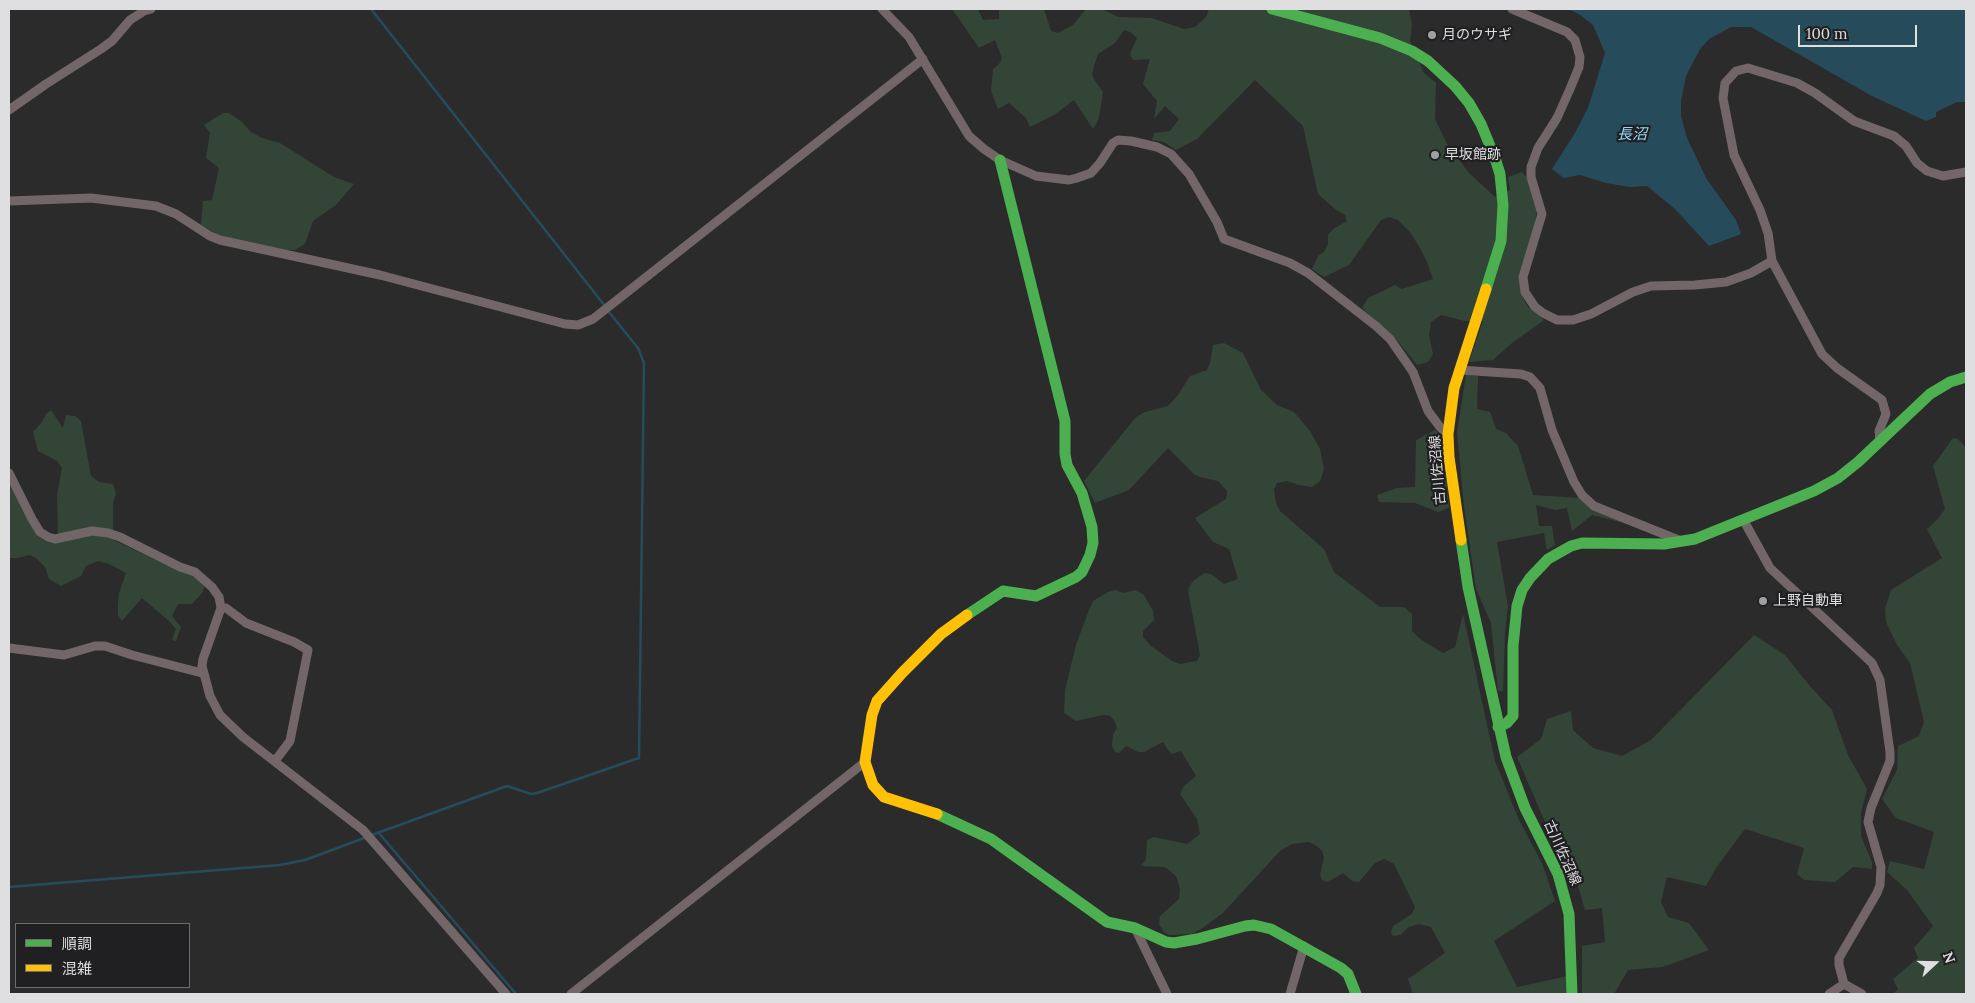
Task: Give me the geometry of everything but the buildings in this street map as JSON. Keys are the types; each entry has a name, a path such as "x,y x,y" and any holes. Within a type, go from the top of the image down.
{"street":[{"path":"9,110 101,49 112,41 130,20 151,9"},
{"path":"882,9 892,12 969,136 984,150 1000,160 1036,176 1069,180 1091,172 1100,163 1113,143 1118,140 1157,147 1171,154 1189,174 1217,222 1224,239 1290,263 1308,273 1390,339 1413,372 1431,415 1448,434"},
{"name":"古川佐沼線","path":"1272,9 1380,38 1412,51 1428,61 1455,86 1469,103 1488,140 1500,174 1503,205 1501,241 1454,388 1448,434 1468,587 1498,727 1517,788 1547,850 1565,895 1569,914 1572,994"},
{"path":"1512,9 1567,32 1575,40 1580,57 1578,67 1560,110 1532,159 1531,177 1542,214 1523,277 1525,292 1542,314 1557,320 1573,320 1592,314 1633,292 1651,286 1726,282 1751,273 1772,261"},
{"path":"9,200 83,198 156,206 176,214 210,236 220,240 380,275 565,324 578,325 586,323 605,309 923,60"},
{"path":"1880,442 1879,431 1886,414 1882,400 1837,368 1822,354 1772,261 1768,233 1763,218 1738,167 1730,142 1724,91 1727,79 1736,71 1742,69 1754,69 1781,77 1807,88 1854,121 1894,136 1906,146 1917,163 1936,175 1951,176 1966,172"},
{"path":"1000,160 1065,421 1067,465 1082,493 1092,527 1090,555 1082,572 1076,577 1036,596 1003,591 995,595 941,634 877,701 872,715 865,762 873,785 884,797 940,815 1004,848 1107,922 1135,928 1166,942 1174,943 1197,939 1236,927 1254,925 1271,929 1332,961 1348,974 1356,994"},
{"path":"1459,370 1521,374 1530,377 1540,388 1552,430 1574,482 1582,495 1594,506 1683,542"},
{"path":"1498,727 1508,723 1513,716 1514,623 1522,590 1537,568 1558,552 1582,543 1658,544 1683,542 1711,534 1744,521 1814,491 1838,478 1880,442 1930,394 1950,382 1966,378"},
{"path":"9,473 32,519 40,532 48,537 55,539 92,531 120,537 180,567 195,572 212,587 219,597 221,608 202,659 202,673 210,696 220,716 243,737 363,830 506,994"},
{"path":"1744,521 1770,568 1872,663 1880,680 1890,761 1871,808 1868,822 1878,857 1881,877 1877,893 1839,958 1844,984 1862,994"},
{"path":"221,608 226,608 246,623 269,634 294,642 308,650 290,741 275,761"},
{"path":"9,648 64,655 95,646 113,647 132,655 202,673"},
{"path":"571,994 865,762"},
{"path":"1135,928 1167,994"},
{"path":"1290,994 1304,946"},
{"path":"1829,994 1844,984"}],"green space":[{"path":"952,9 978,9 983,20 999,19 999,9 1044,9 1051,31 1058,33 1073,25 1086,9 1102,9 1118,17 1152,18 1184,29 1195,27 1206,17 1209,9 1409,9 1412,25 1410,41 1424,73 1436,83 1435,119 1447,144 1469,173 1495,197 1510,190 1508,177 1522,172 1527,178 1538,206 1522,296 1528,307 1544,320 1512,343 1493,360 1469,362 1483,321 1465,321 1441,315 1431,322 1429,335 1433,354 1428,362 1417,365 1396,339 1362,308 1368,298 1395,285 1402,289 1433,279 1420,248 1410,232 1398,220 1389,217 1381,220 1349,265 1324,277 1312,269 1318,256 1324,252 1328,244 1328,235 1333,229 1347,221 1345,215 1318,194 1303,126 1255,80 1197,139 1176,150 1164,142 1152,140 1154,133 1170,131 1179,119 1165,106 1154,119 1157,101 1143,84 1150,59 1133,60 1130,54 1137,38 1124,30 1115,43 1098,54 1095,63 1092,74 1103,92 1100,112 1093,129 1074,100 1054,115 1030,127 1026,118 1009,103 998,109 991,91 993,69 1002,58 995,40 979,48"},
{"path":"223,113 229,113 242,122 251,132 262,138 280,143 334,177 354,184 336,205 313,221 305,244 295,250 285,250 231,238 217,234 201,225 203,201 212,200 219,168 206,158 210,133 204,125"},
{"path":"1224,343 1243,353 1261,390 1277,405 1294,412 1310,431 1320,449 1324,469 1320,481 1312,487 1287,481 1277,483 1274,489 1276,503 1280,511 1324,549 1334,572 1380,607 1404,607 1412,614 1412,631 1420,639 1443,653 1455,647 1463,614 1495,761 1519,820 1542,863 1555,901 1494,941 1517,987 1568,976 1568,994 1413,994 1408,979 1445,953 1431,927 1419,924 1409,927 1400,935 1393,936 1391,932 1393,926 1412,914 1415,907 1394,864 1384,859 1375,863 1359,882 1352,881 1343,873 1328,882 1322,880 1320,874 1324,858 1322,851 1309,842 1292,844 1280,851 1223,913 1192,934 1169,935 1164,932 1159,924 1160,916 1179,899 1180,889 1176,876 1165,867 1141,866 1146,859 1147,840 1154,837 1187,844 1200,834 1197,819 1180,794 1184,786 1196,776 1181,751 1172,754 1163,742 1144,752 1138,752 1126,746 1119,753 1115,752 1112,746 1113,734 1117,728 1114,720 1110,716 1103,715 1076,721 1064,713 1065,690 1076,645 1093,601 1108,592 1116,590 1123,593 1136,590 1144,595 1153,611 1154,620 1143,631 1143,637 1151,646 1172,661 1180,664 1197,661 1200,655 1188,590 1192,582 1204,573 1211,574 1224,584 1238,579 1229,549 1213,542 1195,518 1226,499 1227,491 1218,481 1194,474 1168,448 1129,490 1095,503 1084,481 1136,417 1145,412 1168,406 1178,395 1190,376 1207,370 1213,345"},
{"path":"1466,375 1478,376 1477,409 1490,412 1496,429 1506,433 1518,446 1533,495 1581,498 1628,524 1592,515 1572,531 1567,508 1555,510 1536,505 1539,526 1552,526 1555,545 1547,550 1544,533 1497,542 1508,606 1503,692 1498,691 1491,623 1476,589 1464,506 1457,432"},
{"path":"51,410 63,428 66,415 75,416 81,421 91,476 99,482 113,484 116,494 113,502 113,531 58,535 57,495 62,468 57,461 38,451 33,432"},
{"path":"1435,430 1443,437 1449,508 1438,512 1415,503 1379,502 1377,495 1397,488 1415,487 1416,440"},
{"path":"1953,438 1958,439 1966,448 1966,994 1893,994 1898,989 1893,979 1918,958 1914,948 1933,926 1907,890 1887,872 1890,861 1924,869 1934,832 1896,818 1882,799 1897,770 1898,746 1919,736 1924,722 1910,663 1897,645 1886,622 1885,609 1891,590 1942,558 1927,529 1945,509 1933,466"},
{"path":"9,483 28,521 38,536 45,541 54,543 92,535 107,537 193,576 205,586 202,593 192,604 178,604 172,616 181,627 176,641 172,640 176,629 142,598 122,621 118,615 118,604 119,593 126,573 109,564 98,561 86,566 81,576 61,586 49,579 45,567 36,558 29,555 9,558"},
{"path":"1754,635 1785,655 1832,710 1848,755 1867,789 1861,812 1861,836 1872,862 1872,869 1853,867 1835,882 1804,880 1797,874 1804,848 1745,829 1716,868 1706,886 1667,877 1661,902 1668,917 1689,923 1709,950 1663,967 1628,970 1614,994 1582,994 1582,946 1605,942 1602,908 1585,910 1574,872 1548,829 1517,757 1541,739 1547,719 1571,711 1573,730 1593,748 1622,756 1651,740"}],"water":[{"name":"長沼","path":"1568,9 1966,9 1966,102 1957,102 1936,112 1936,117 1926,121 1872,96 1751,27 1731,27 1709,39 1700,49 1686,76 1681,101 1681,116 1687,138 1706,178 1736,220 1741,234 1709,246 1675,209 1647,186 1630,187 1606,183 1580,175 1564,178 1552,169 1575,133 1588,108 1605,53 1593,25 1579,14"}],"waterway":[{"path":"371,9 605,306"},
{"path":"372,835 507,786 531,794 537,793 639,758 644,363 638,348 608,311"},
{"path":"378,832 516,994"},
{"path":"9,887 280,865 305,860 367,837"}],"traffic: fast":[{"path":"1272,9 1380,38 1412,51 1428,61 1455,86 1469,103 1481,124 1495,158 1500,174 1503,205 1501,241 1486,289"},
{"path":"967,615 1003,591 1036,596 1076,577 1082,572 1093,543 1092,527 1082,493 1067,465 1065,421 1000,160"},
{"path":"1498,727 1507,723 1513,716 1513,646 1517,606 1522,590 1530,578 1548,559 1571,546 1582,543 1664,544 1695,539 1814,491 1838,478 1858,462 1930,394 1950,382 1966,377"},
{"path":"1461,540 1468,587 1506,757 1525,808 1558,874 1569,914 1572,994"},
{"path":"937,814 991,839 1107,922 1135,928 1166,942 1174,943 1245,926 1254,925 1271,929 1341,968 1348,974 1356,994"}],"traffic: slow":[{"path":"1461,540 1449,457 1448,434 1454,388 1486,289"},
{"path":"937,814 884,797 873,785 865,762 872,715 877,701 902,673 941,634 967,615"}],"place":[{"name":"月のウサギ","path":"1432,35"},
{"name":"早坂館跡","path":"1435,155"},
{"name":"上野自動車","path":"1763,601"}]}
